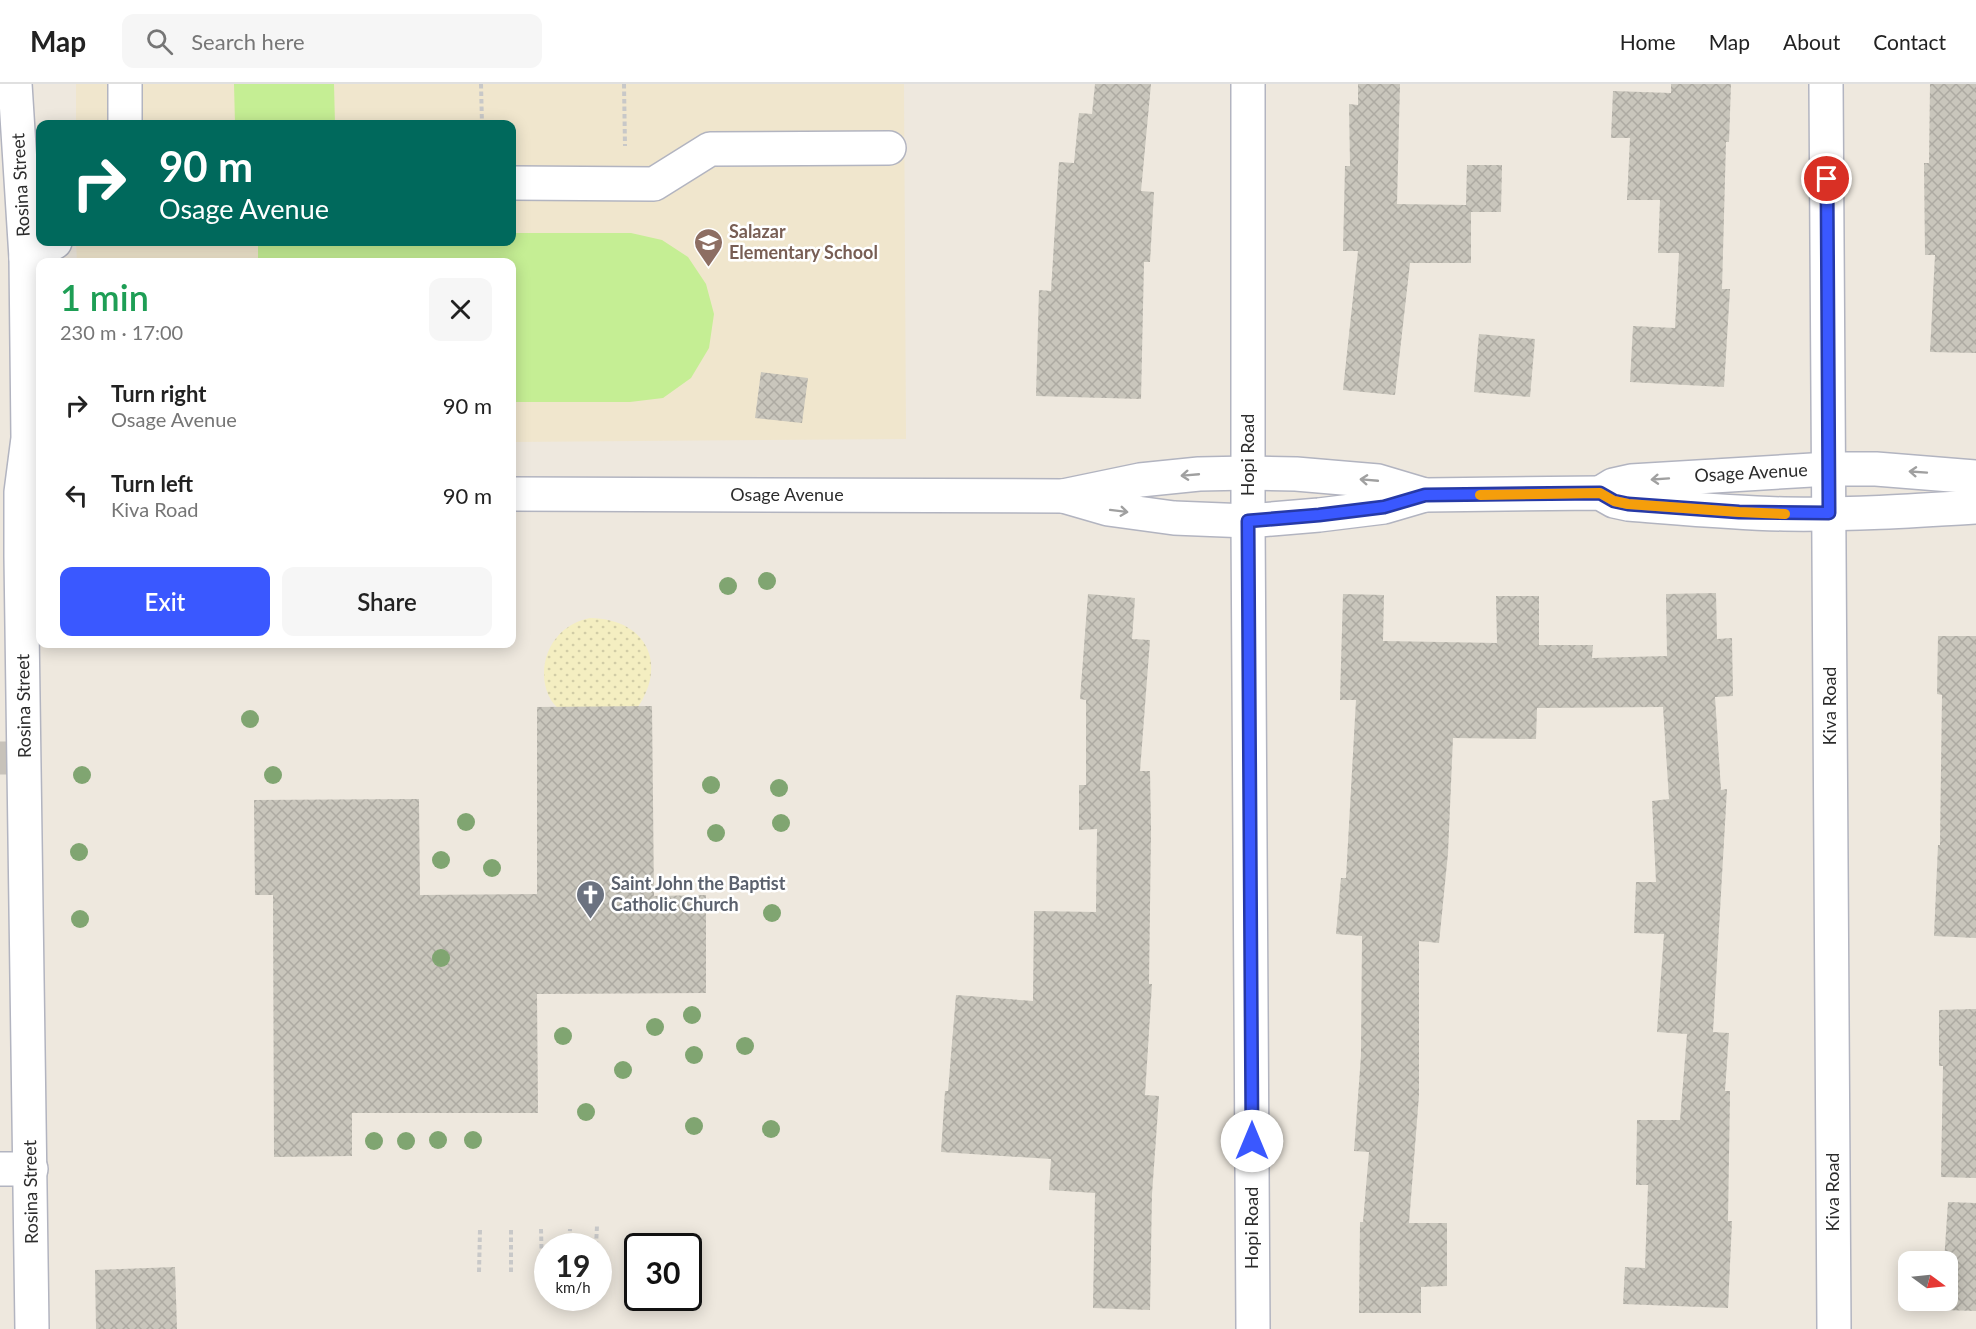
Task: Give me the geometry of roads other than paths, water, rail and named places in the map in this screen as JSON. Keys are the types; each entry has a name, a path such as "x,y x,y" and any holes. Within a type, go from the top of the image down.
{"street":[{"name":"Rosina Street","path":"15,84 26,258 28,438 15,1169 32,1329"},
{"path":"125,84 125,120"},
{"name":"Hopi Road","path":"1248,84 1253,1329"},
{"name":"Kiva Road","path":"1826,84 1834,1329"},
{"path":"516,183 654,184 710,149 889,148"},
{"path":"26,258 48,246"},
{"name":"Osage Avenue","path":"1600,493 1613,485 1631,481 1829,469 1876,469 1976,477"},
{"name":"Osage Avenue","path":"516,494 1063,496 1140,480 1199,474 1248,473 1296,474 1378,481 1425,495"},
{"name":"Osage Avenue","path":"1063,496 1108,509 1174,518 1248,521 1384,507 1425,495 1600,493 1614,501 1640,505 1739,512 1877,513 1976,507"}],"tunnel":[{"path":"0,758 25,758"}],"place":[{"name":"Salazar Elementary School","path":"708,268"},
{"name":"Saint John the Baptist Catholic Church","path":"590,920"}]}
